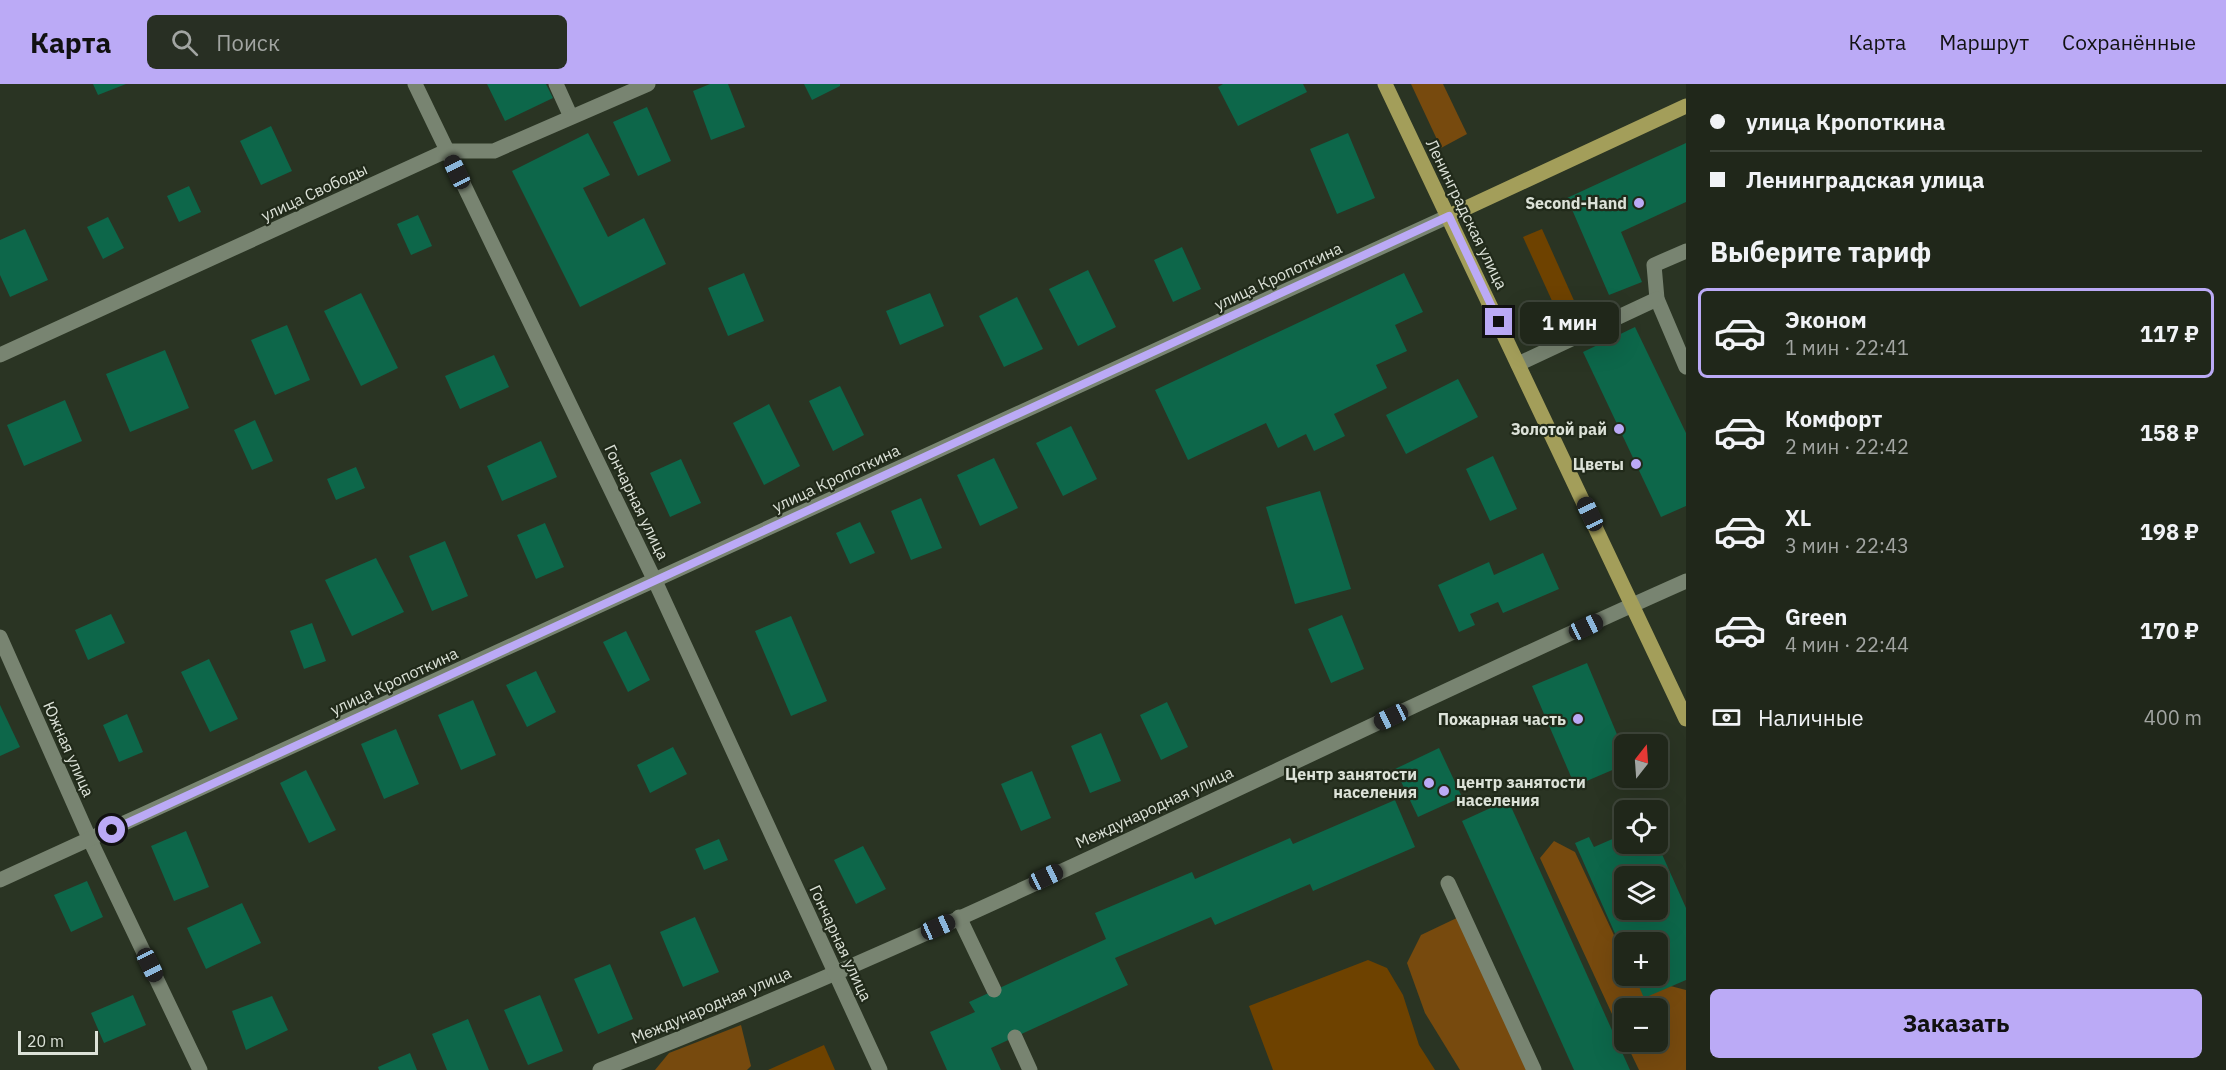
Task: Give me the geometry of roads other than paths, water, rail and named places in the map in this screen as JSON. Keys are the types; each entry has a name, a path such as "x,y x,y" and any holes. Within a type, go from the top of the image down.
{"main road":[{"name":"Ленинградская улица","path":"1385,84 1686,719"},
{"name":"улица Кропоткина","path":"1449,216 1686,106"}],"street":[{"name":"Гончарная улица","path":"415,84 655,581 880,1070"},
{"path":"556,84 571,117"},
{"name":"улица Свободы","path":"0,355 446,151 494,151 648,84"},
{"name":"улица Кропоткина","path":"0,880 1449,216"},
{"path":"1686,251 1654,265 1657,299 1686,368"},
{"path":"1518,364 1657,299"},
{"name":"Международная улица","path":"600,1070 835,973 1686,581"},
{"name":"Южная улица","path":"0,637 90,840 200,1070"},
{"path":"1448,883 1534,1070"},
{"path":"959,917 994,990"},
{"path":"1015,1037 1030,1070"}],"place":[{"name":"Second-Hand","path":"1639,203"},
{"name":"Золотой рай","path":"1619,429"},
{"name":"Цветы","path":"1636,464"},
{"name":"Пожарная часть","path":"1578,719"},
{"name":"Центр занятости населения","path":"1429,783"},
{"name":"центр занятости населения","path":"1444,791"}]}
